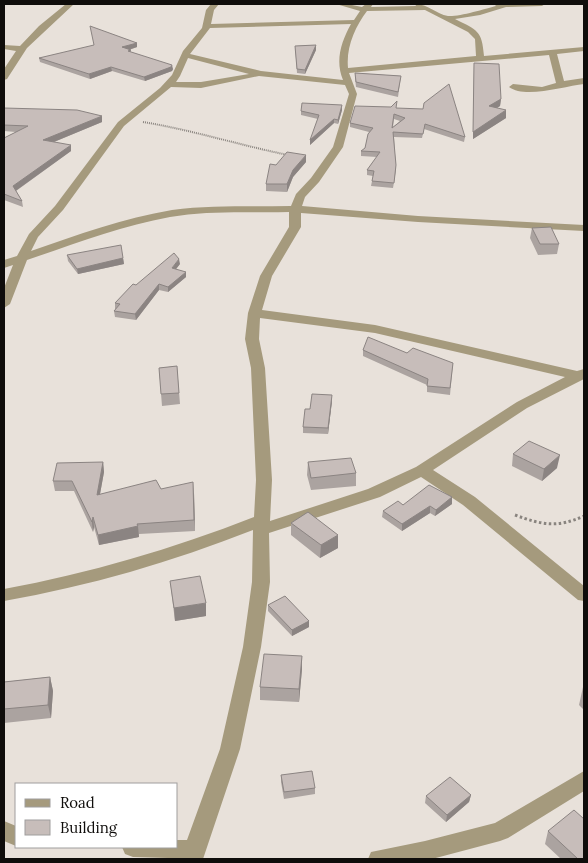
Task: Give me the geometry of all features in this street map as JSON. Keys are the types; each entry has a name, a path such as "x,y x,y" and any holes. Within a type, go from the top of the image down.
{"street":[{"path":"4,77 22,49 46,23 70,4"},
{"path":"4,304 21,259 33,236 59,208 126,120 176,76 185,55 206,26 210,10 215,4"},
{"path":"339,4 366,7 422,6 471,30 479,39 480,58"},
{"path":"497,4 506,6"},
{"path":"448,18 480,14 506,6 542,4"},
{"path":"140,848 193,855 230,749 252,647 261,582 261,525 264,480 258,368 252,339 254,312 261,296 266,276 295,227 295,209 300,196 315,180 338,147 353,94 344,71 344,50 366,7"},
{"path":"206,26 357,22"},
{"path":"4,47 22,49"},
{"path":"344,71 584,49"},
{"path":"552,51 556,59 560,84"},
{"path":"185,55 261,74 349,83"},
{"path":"168,84 200,85 261,74"},
{"path":"512,87 542,90 560,84 584,81"},
{"path":"4,264 92,233 170,214 196,211 295,209 418,219 584,228"},
{"path":"254,312 375,329 582,374"},
{"path":"4,595 34,590 128,566 374,493 422,470 522,405 582,374"},
{"path":"422,470 468,501 584,595"},
{"path":"379,859 448,852 500,831 584,780"}],"path":[{"path":"126,120 185,129 223,141 290,156"},
{"path":"512,514 552,526 565,524 584,516"}],"building":[{"path":"90,26 137,43 122,47 131,50 128,51 172,65 144,77 111,67 89,74 39,58 94,45"},
{"path":"316,45 305,70 297,69 295,46"},
{"path":"474,63 499,64 501,99 489,106 506,110 473,132"},
{"path":"355,73 401,76 398,92 356,82"},
{"path":"449,84 465,137 425,124 423,134 393,132 396,165 394,183 372,181 374,171 367,170 380,152 361,151 365,148 368,134 373,128 350,123 355,106 391,107 397,101 396,108 423,109 424,103","holes":["394,114 405,118 392,128"]},
{"path":"302,103 342,105 338,120 334,119 310,140 319,115 301,111"},
{"path":"4,108 77,110 102,116 43,140 71,145 13,186 22,201 4,194 4,138 28,126 4,125"},
{"path":"287,152 306,155 293,170 287,184 266,184 270,164 276,165"},
{"path":"551,227 559,244 540,244 532,228"},
{"path":"121,245 123,258 77,269 67,255"},
{"path":"174,253 179,259 172,268 186,272 168,287 159,284 135,314 114,311 120,304 115,303 133,284 136,285"},
{"path":"368,337 407,353 413,348 453,363 450,388 427,386 428,379 363,350"},
{"path":"177,366 179,393 161,394 159,368"},
{"path":"312,394 332,395 328,428 303,427 305,409 310,409"},
{"path":"529,441 560,455 544,469 513,454"},
{"path":"351,458 356,473 311,478 308,462"},
{"path":"103,462 97,495 156,480 161,489 193,482 194,520 137,524 138,526 98,535 93,517 92,522 72,481 53,481 57,463"},
{"path":"429,485 452,497 436,510 430,506 402,524 383,511 398,501 403,505"},
{"path":"308,512 338,535 321,545 291,523"},
{"path":"200,576 206,603 174,608 170,581"},
{"path":"285,596 309,621 292,630 268,605"},
{"path":"264,654 302,656 299,689 260,687"},
{"path":"50,677 48,705 4,709 4,682"},
{"path":"312,771 315,788 284,792 281,775"},
{"path":"450,777 471,795 447,815 426,796"},
{"path":"574,810 584,819 584,859 578,859 548,831"}]}
